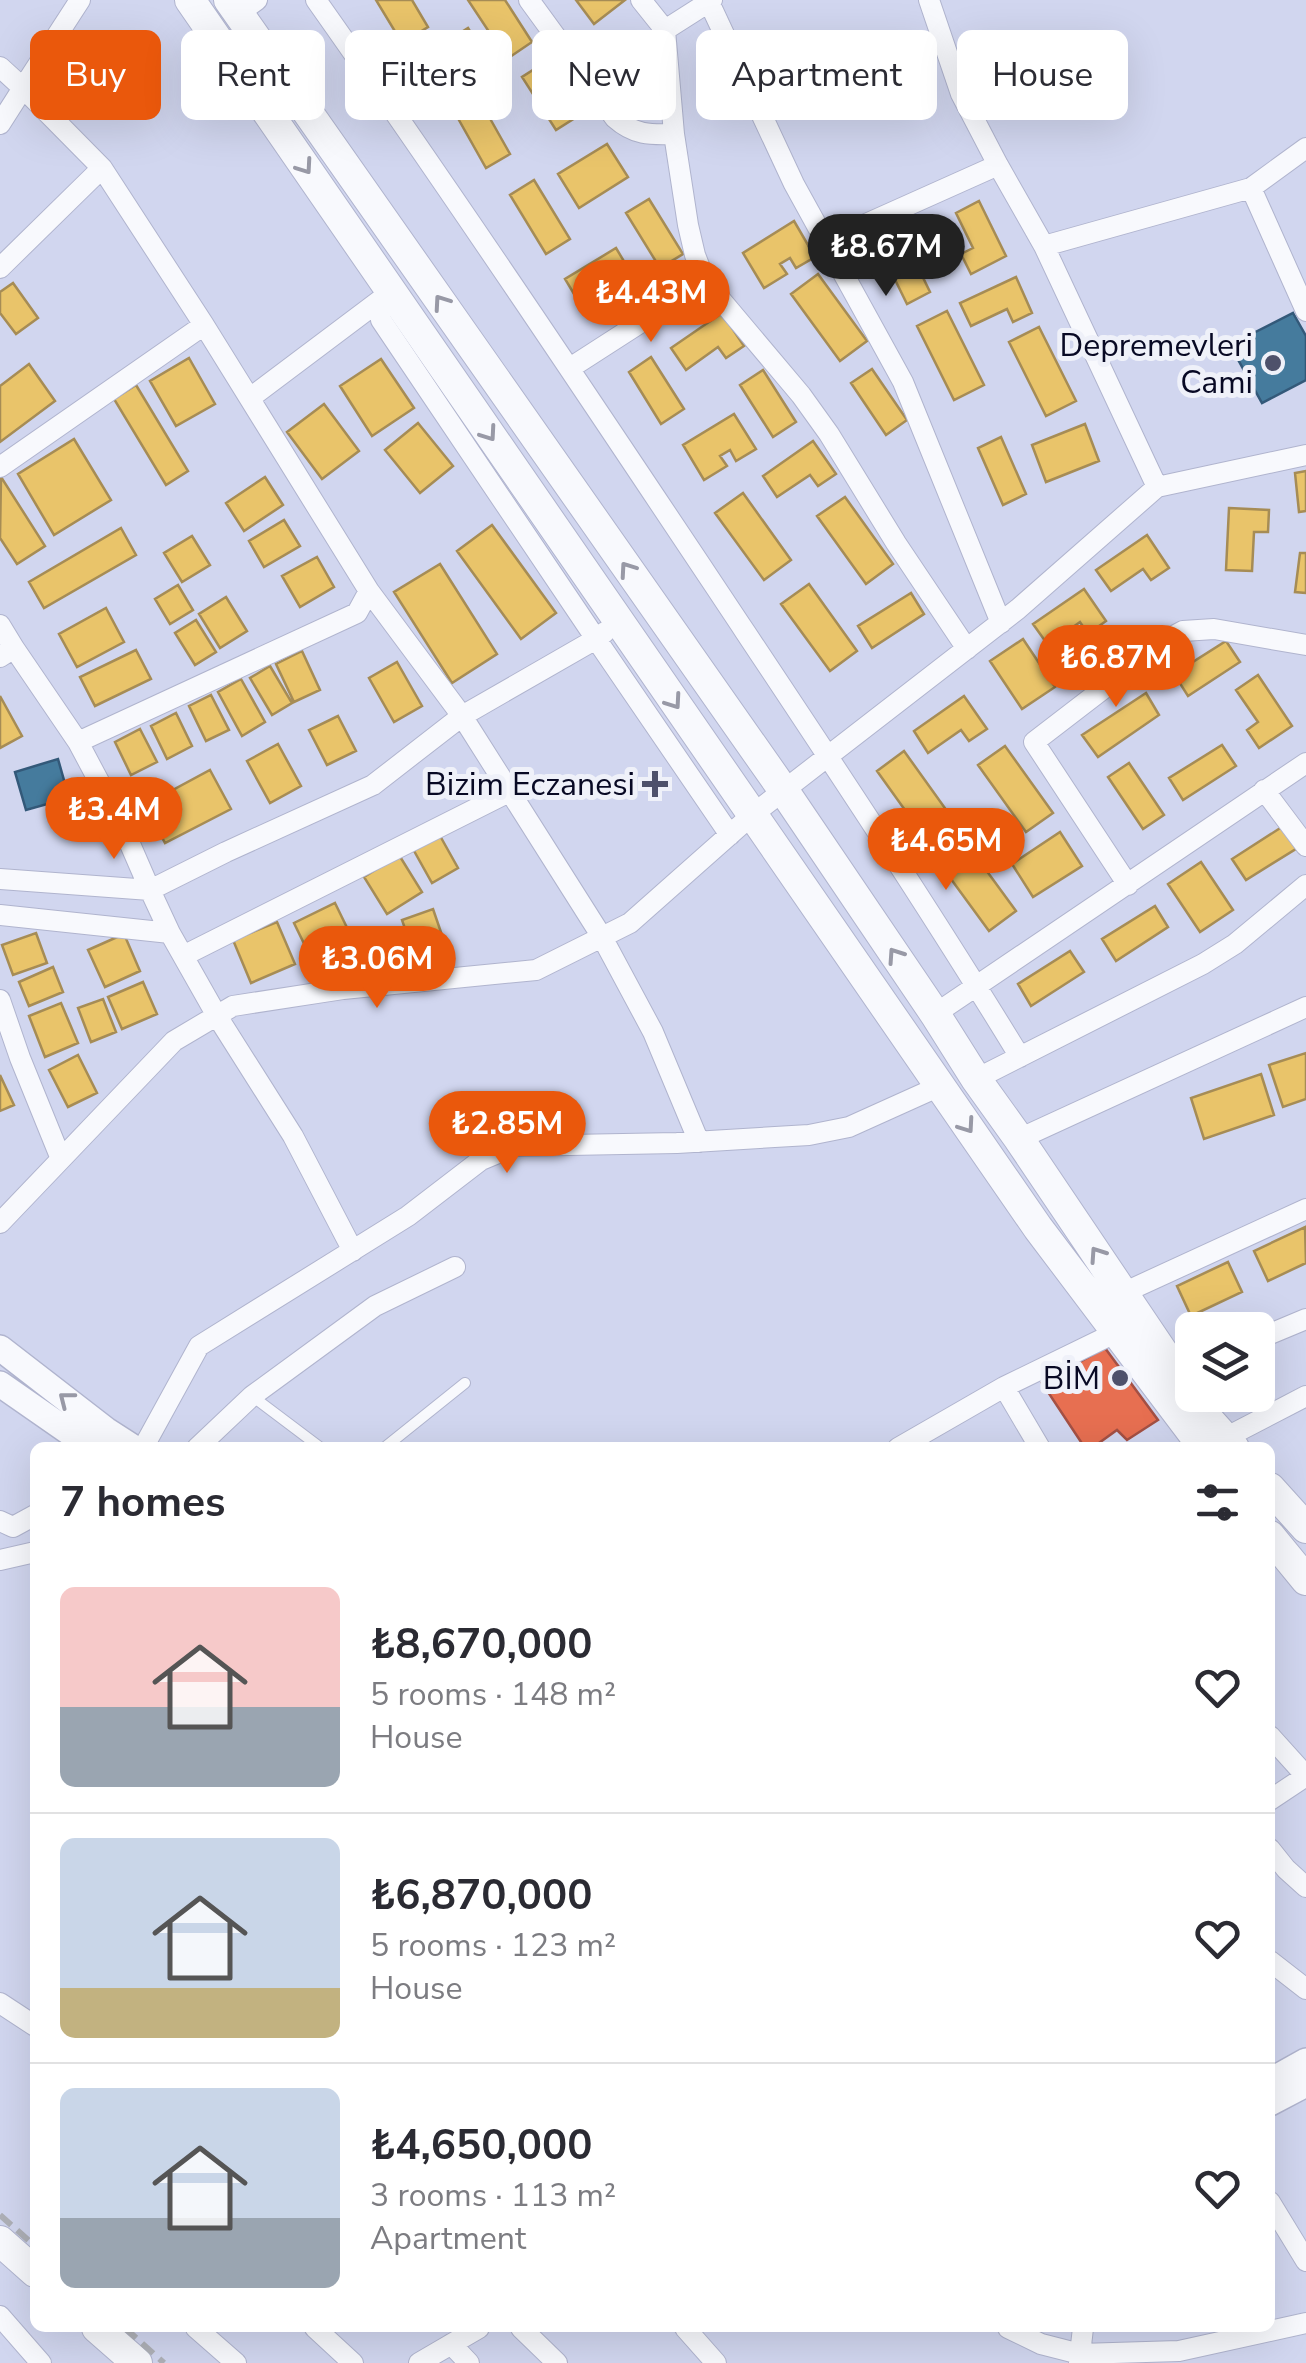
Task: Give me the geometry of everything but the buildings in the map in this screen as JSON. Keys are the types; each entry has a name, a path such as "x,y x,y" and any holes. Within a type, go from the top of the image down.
{"main road":[{"path":"190,0 607,630 741,825 940,1086 1038,1228 1117,1332 1219,1442"},
{"path":"242,4 784,791 1123,1293 1175,1358"},
{"path":"1204,1412 1220,1442"},
{"path":"1275,1494 1306,1528"},
{"path":"1275,1542 1306,1580"},
{"path":"0,2241 30,2268"},
{"path":"102,2332 137,2363"}],"street":[{"path":"0,124 80,0"},
{"path":"316,0 570,368 828,757 1020,1057"},
{"path":"529,0 614,118 641,134 674,134"},
{"path":"642,0 665,30 710,1 794,184 903,382 1001,622"},
{"path":"929,0 961,94 1044,246 1158,488"},
{"path":"0,67 102,168 369,591 462,716 602,937 653,1032 699,1142"},
{"path":"673,120 688,226 705,281 829,434 966,649"},
{"path":"1044,246 1251,188 1306,148"},
{"path":"826,242 998,165"},
{"path":"0,268 102,168"},
{"path":"1251,188 1306,310"},
{"path":"570,368 705,281"},
{"path":"0,879 150,890 373,784 462,716 607,630 381,320 379,301 250,398"},
{"path":"0,467 204,325"},
{"path":"0,1223 174,1041 233,1006 343,989 536,970 630,923 741,825 1001,622 1158,488 1306,455"},
{"path":"78,742 358,613 369,591"},
{"path":"0,625 7,652 78,742 120,821 170,933 293,1136 353,1251"},
{"path":"1128,886 1034,742 1183,631 1214,630 1306,645"},
{"path":"935,1014 1306,763"},
{"path":"1264,790 1306,846"},
{"path":"183,956 509,792"},
{"path":"976,1079 1203,964 1235,944 1306,884"},
{"path":"0,915 170,933"},
{"path":"0,1000 61,1159"},
{"path":"1019,1139 1306,1007"},
{"path":"145,1442 200,1346 408,1216 480,1160 516,1146 809,1135 849,1126 940,1086"},
{"path":"1123,1293 1306,1209"},
{"path":"202,1442 252,1396 375,1306 455,1267"},
{"path":"1275,1332 1306,1319"},
{"path":"908,1442 1004,1387 1117,1332"},
{"path":"0,1348 125,1442"},
{"path":"0,1384 83,1442"},
{"path":"1004,1387 1036,1442"},
{"path":"1225,1442 1306,1396"},
{"path":"0,1521 13,1526 30,1518"},
{"path":"0,1560 30,1553"},
{"path":"1275,1742 1306,1776 1275,1797"},
{"path":"1275,1856 1306,1887"},
{"path":"1275,1965 1306,1989"},
{"path":"0,2003 30,2023"},
{"path":"1275,2078 1306,2061"},
{"path":"1275,2101 1306,2084"},
{"path":"1275,2210 1306,2261"},
{"path":"0,2316 41,2363"},
{"path":"1275,2330 1306,2323"},
{"path":"201,2332 236,2363"},
{"path":"319,2332 353,2363"},
{"path":"419,2363 472,2332"},
{"path":"525,2332 557,2363"},
{"path":"689,2332 716,2363"},
{"path":"1016,2332 1079,2359 1179,2351 1265,2332"},
{"path":"1079,2359 1082,2332"},
{"path":"450,2344 469,2363"}],"lane":[{"path":"391,1442 465,1383"},
{"path":"252,1396 314,1442"}],"railway":[{"path":"0,2215 30,2242"},
{"path":"129,2332 164,2363"}],"place":[{"name":"Depremevleri Cami","path":"1273,363"},
{"name":"Bizim Eczanesi","path":"655,784"},
{"name":"BİM","path":"1120,1378"}]}
